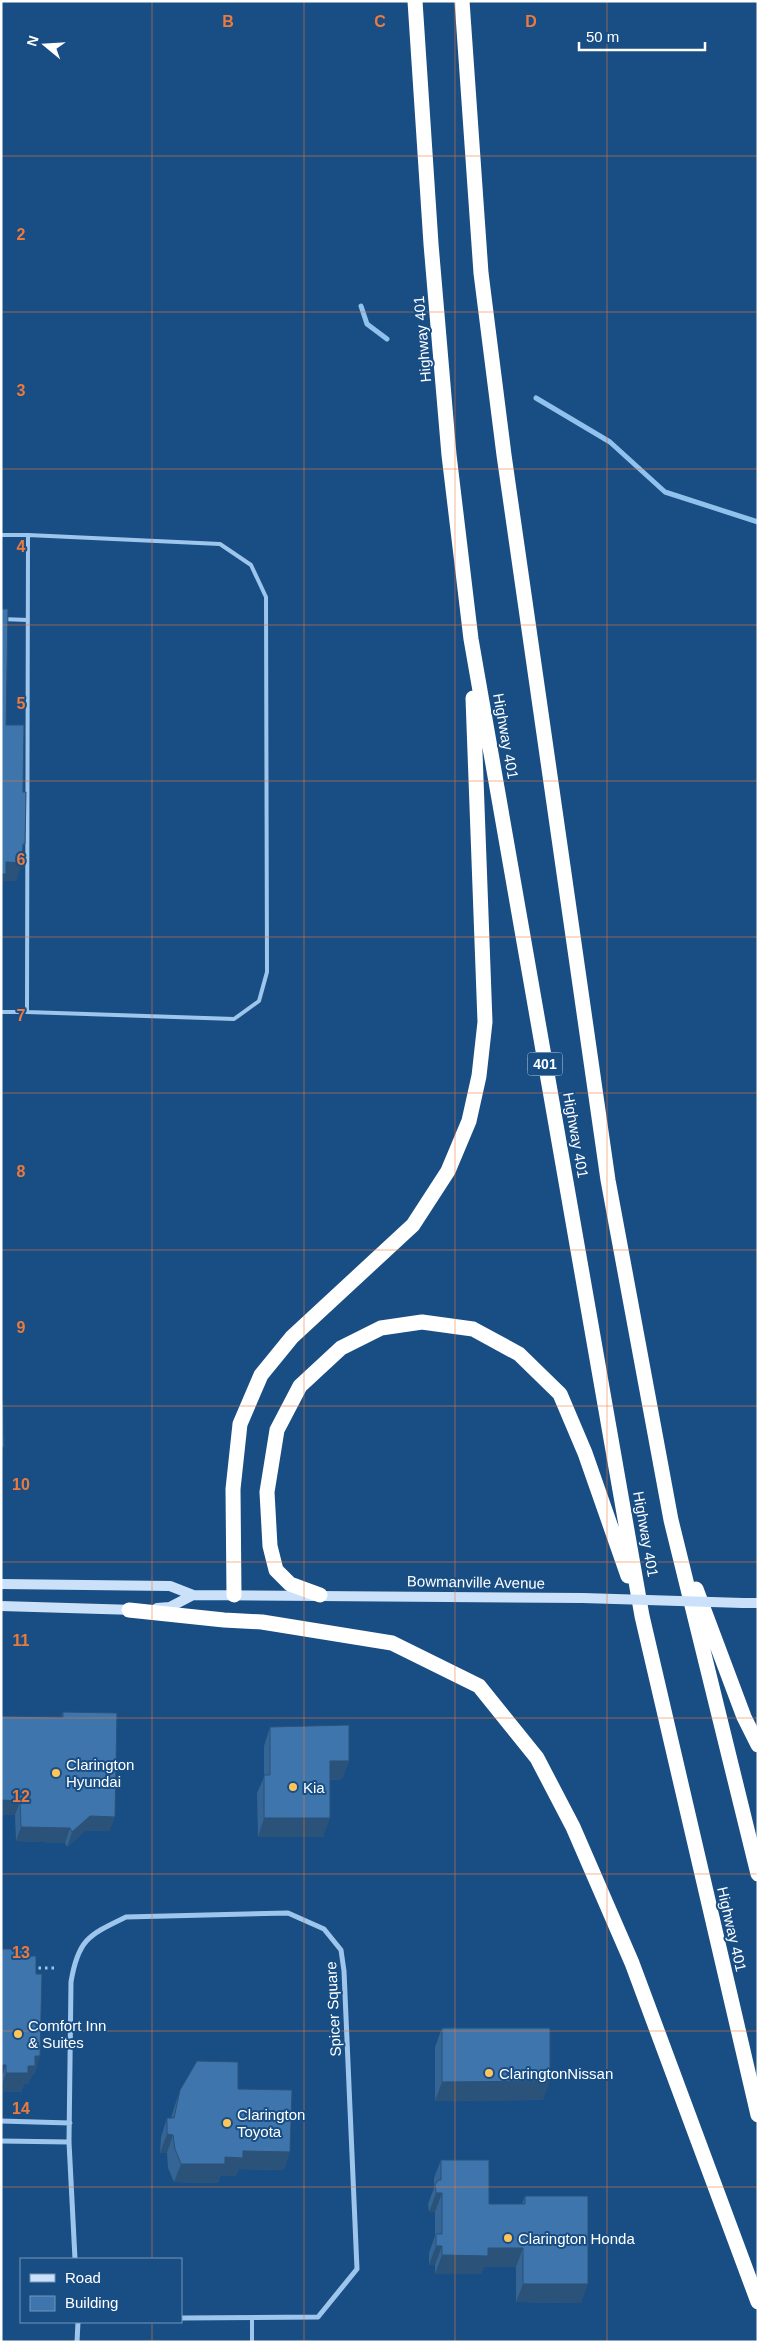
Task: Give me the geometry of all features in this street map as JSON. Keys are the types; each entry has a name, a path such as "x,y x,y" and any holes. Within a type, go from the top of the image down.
{"highway":[{"name":"Highway 401","path":"415,1 431,244 449,455 471,639 642,1616 758,2115"},
{"name":"Highway 401","path":"462,1 481,273 504,455 608,1180 671,1520 758,1874"},
{"path":"234,1595 233,1489 240,1424 261,1376 292,1337 413,1225 448,1171 469,1121 479,1076 485,1022 471,639"},
{"path":"320,1595 290,1584 276,1570 270,1546 267,1492 278,1430 300,1386 341,1348 381,1328 422,1322 473,1330 504,1346 519,1354 560,1394 585,1453 642,1616"},
{"path":"671,1520 744,1717 758,1745"},
{"path":"129,1610 262,1622 392,1643 479,1686 537,1758 573,1827 632,1963 758,2302"}],"main road":[{"name":"Bowmanville Avenue","path":"1,1584 170,1586 193,1595 583,1598 758,1603"},
{"name":"Bowmanville Avenue","path":"1,1606 129,1610 170,1607 193,1595"}],"street":[{"name":"Spicer Square","path":"75,2258 69,2142 71,1982 75,1958 83,1943 102,1929 126,1917 288,1913 324,1929 341,1950 344,1971 357,2269 318,2317 182,2318"},
{"path":"1,2121 70,2123"},
{"path":"1,2141 69,2142"},
{"path":"78,2323 78,2342"}],"lane":[{"path":"1,535 220,544 251,565 266,597 267,972 259,1001 234,1019 1,1012"},
{"path":"27,1012 28,535"},
{"path":"1,619 28,620"},
{"path":"252,2318 252,2342"}],"path":[{"path":"27,1968 55,1968"}],"building":[{"path":"1,609 8,609 6,725 24,725 23,792 26,792 25,844 23,844 22,863 6,862 6,874 1,874"},
{"path":"1,1401 3,1401 4,1447 1,1447"},
{"name":"Clarington Hyundai","path":"63,1712 117,1713 115,1817 90,1816 72,1832 70,1828 21,1827 20,1801 1,1800 1,1716 63,1717"},
{"name":"Kia","path":"349,1725 349,1761 330,1761 330,1818 264,1818 264,1775 270,1775 270,1727"},
{"name":"Comfort Inn & Suites","path":"1,1949 31,1949 30,1956 36,1956 36,1974 42,1974 40,2056 35,2056 35,2066 28,2066 28,2073 6,2073 6,2065 1,2065"},
{"name":"ClaringtonNissan","path":"442,2028 550,2028 550,2081 442,2082"},
{"name":"Clarington Toyota","path":"197,2061 238,2062 238,2089 292,2090 290,2152 243,2151 243,2158 225,2157 225,2164 181,2164 175,2149 173,2135 167,2134 167,2118 174,2118 180,2090"},
{"name":"Clarington Honda","path":"441,2160 489,2160 489,2204 525,2204 525,2196 588,2196 588,2284 523,2284 523,2248 488,2248 488,2256 442,2255 442,2246 436,2246 436,2234 442,2234 442,2193 436,2193 435,2185 438,2180 441,2180"}],"waterway":[{"path":"361,306 367,324 387,339"},
{"path":"536,398 610,442 665,492 758,522"}],"place":[{"name":"Clarington Hyundai","path":"56,1773"},
{"name":"Kia","path":"293,1787"},
{"name":"Comfort Inn & Suites","path":"18,2034"},
{"name":"ClaringtonNissan","path":"489,2073"},
{"name":"Clarington Toyota","path":"227,2123"},
{"name":"Clarington Honda","path":"508,2238"}]}
